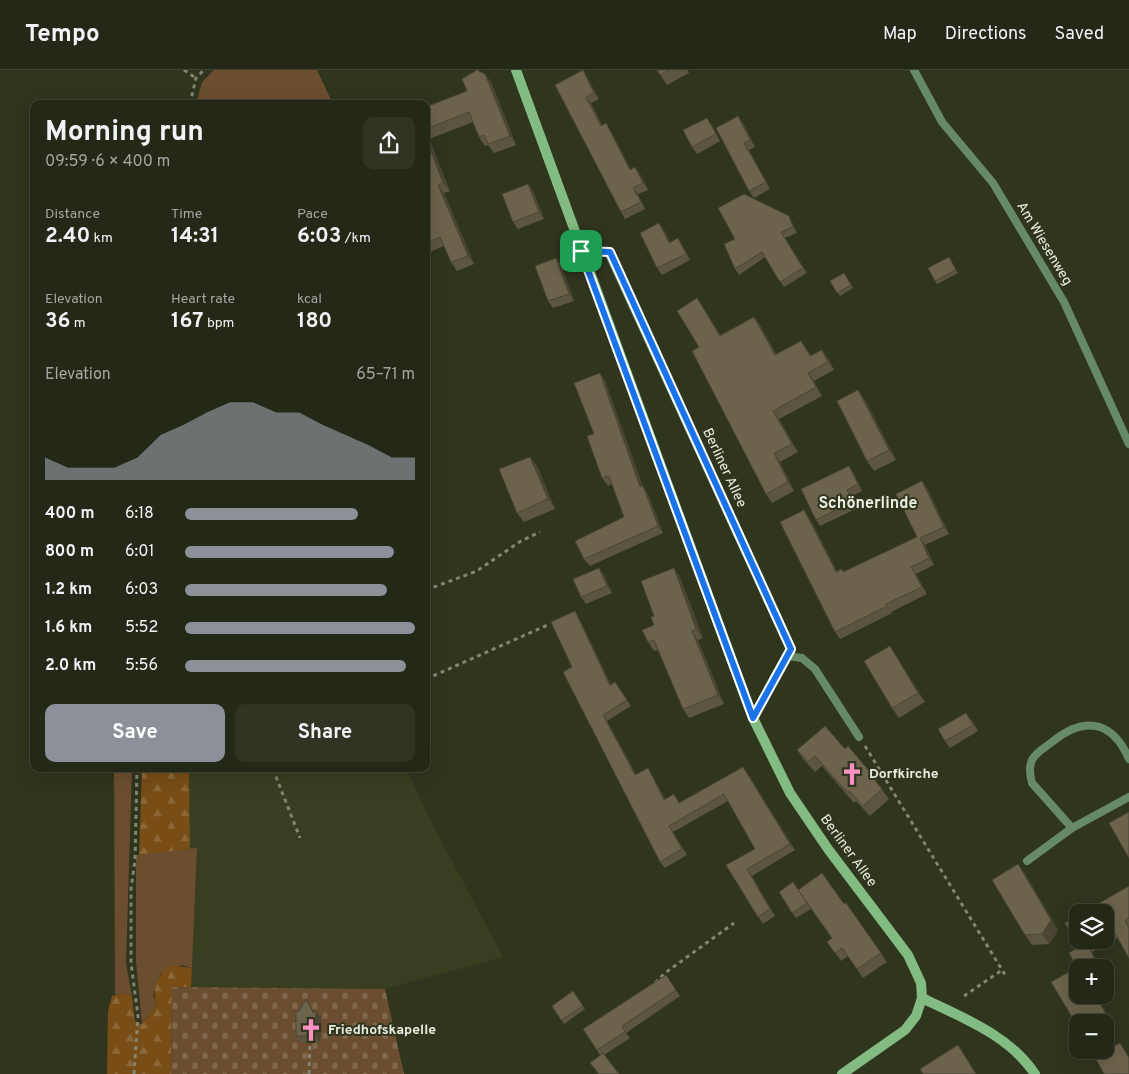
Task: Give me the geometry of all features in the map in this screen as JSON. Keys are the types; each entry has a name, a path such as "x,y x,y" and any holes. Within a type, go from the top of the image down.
{"main road":[{"name":"Berliner Allee","path":"516,70 753,718 790,793 828,849 910,957 921,983 922,998"},
{"path":"842,1074 905,1030 916,1016 922,998 985,1029 1013,1047 1036,1074"}],"street":[{"name":"Berliner Allee","path":"581,251 610,252 791,649 788,656"},
{"path":"753,718 788,656"}],"lane":[{"name":"Am Wiesenweg","path":"914,70 942,122 993,183 1064,302 1129,444"},
{"path":"788,656 802,658 815,669 830,688 859,737"},
{"path":"1072,828 1032,783 1030,776 1032,761 1036,755 1069,730 1081,726 1094,725 1108,729 1116,736 1129,758"},
{"path":"1027,861 1072,828 1129,797"}],"path":[{"path":"184,70 196,78"},
{"path":"191,100 196,78 204,70"},
{"path":"430,588 481,569 521,541 540,532"},
{"path":"430,677 550,624"},
{"path":"859,737 1007,978"},
{"path":"134,1074 138,1016 131,963 131,889 135,860 137,772"},
{"path":"273,772 300,838"},
{"path":"653,985 665,973 734,923"},
{"path":"964,996 1002,970"},
{"path":"309,1074 310,1043"}],"shaded area":[{"path":"189,772 408,772 424,808 503,957 385,989 191,987 197,849 190,849"}],"green space":[{"path":"214,70 317,70 331,100 197,100 202,82"},
{"path":"114,772 132,772 126,963 132,996 125,993 115,995"},
{"path":"142,772 189,772 190,849 139,855"},
{"path":"197,848 192,968 181,965 160,974 153,995 157,1006 142,1024 136,962 136,855"},
{"path":"170,965 192,968 191,987 172,987 171,1074 107,1074 108,1011 112,996 125,993 132,996 135,1021 142,1024 157,1006 155,1000 156,983"},
{"path":"172,987 385,989 404,1074 171,1074"}],"building":[{"path":"477,70 485,74 510,136 488,144 484,135 479,137 469,112 430,127 430,105 467,91 462,79"},
{"path":"583,70 594,93 586,97 601,126 606,123 630,170 635,167 643,183 633,188 641,202 621,212 555,85"},
{"path":"657,70 669,70 660,75"},
{"path":"738,116 750,140 744,143 766,182 749,191 716,128"},
{"path":"707,118 716,134 692,147 683,130"},
{"path":"430,149 443,183 438,185 468,256 451,262 440,237 430,241"},
{"path":"528,184 539,212 513,222 502,194"},
{"path":"744,194 789,216 793,227 781,232 803,268 780,282 762,252 735,269 724,244 735,239 718,208"},
{"path":"659,223 669,243 678,238 686,254 657,268 640,233"},
{"path":"949,257 956,270 935,281 928,268"},
{"path":"556,258 569,294 548,301 535,266"},
{"path":"844,273 851,285 837,293 830,281"},
{"path":"697,298 720,336 754,317 775,355 801,341 810,356 822,350 828,362 808,373 816,387 773,411 792,444 774,453 788,482 766,494 692,351 699,347 677,311"},
{"path":"600,373 640,487 643,486 658,526 584,559 575,541 624,517 609,476 602,478 587,436 594,434 574,383"},
{"path":"858,390 889,450 867,461 837,401"},
{"path":"530,457 548,499 517,513 499,469"},
{"path":"849,466 858,484 847,490 853,501 816,520 801,489"},
{"path":"922,481 944,527 920,538 929,558 911,567 922,587 835,632 780,522 804,510 836,572 842,569 843,572 917,537 896,494"},
{"path":"599,568 607,586 581,597 573,579"},
{"path":"674,568 696,629 692,631 718,695 683,709 654,640 648,642 642,630 654,625 651,617 654,616 641,581"},
{"path":"575,611 610,686 615,682 627,700 603,715 635,775 648,768 664,800 674,794 679,803 743,767 790,844 747,869 770,909 758,917 726,865 755,849 724,794 669,826 682,849 660,862 563,672 572,667 551,622"},
{"path":"890,646 918,693 892,708 864,661"},
{"path":"966,713 973,725 945,741 938,729"},
{"name":"Dorfkirche","path":"825,726 845,749 848,746 882,789 863,806 849,791 848,793 815,756 808,762 797,750"},
{"path":"1129,812 1129,858 1109,823"},
{"path":"1018,864 1051,920 1042,934 1025,935 992,880"},
{"path":"822,873 844,904 846,903 881,953 857,969 842,948 835,953 827,942 832,938 798,890"},
{"path":"793,882 807,903 792,913 779,892"},
{"path":"1129,886 1129,918 1125,921 1129,928 1129,958 1114,932 1114,904 1098,904"},
{"path":"1069,921 1069,930 1065,923"},
{"path":"1076,949 1089,949 1094,957 1091,959 1072,959 1069,953"},
{"path":"1069,972 1069,1004 1100,1004 1106,1014 1070,1014 1051,982"},
{"path":"666,975 676,990 622,1026 625,1032 597,1050 583,1029"},
{"path":"573,991 583,1006 561,1020 552,1006"},
{"path":"306,999 313,1012 316,1012 316,1036 296,1036 296,1011 299,1011"},
{"path":"1120,1043 1129,1058 1129,1074 1104,1074 1096,1059 1114,1059 1114,1046"},
{"path":"958,1045 976,1074 923,1074 920,1069"},
{"path":"603,1053 619,1074 599,1074 590,1063"}],"place":[{"name":"Dorfkirche","path":"852,774"},
{"name":"Friedhofskapelle","path":"311,1030"}],"district":[{"name":"Schönerlinde","path":"868,504"}],"route":[{"path":"581,251 610,252 791,649 753,718 696,566 581,251"}]}
